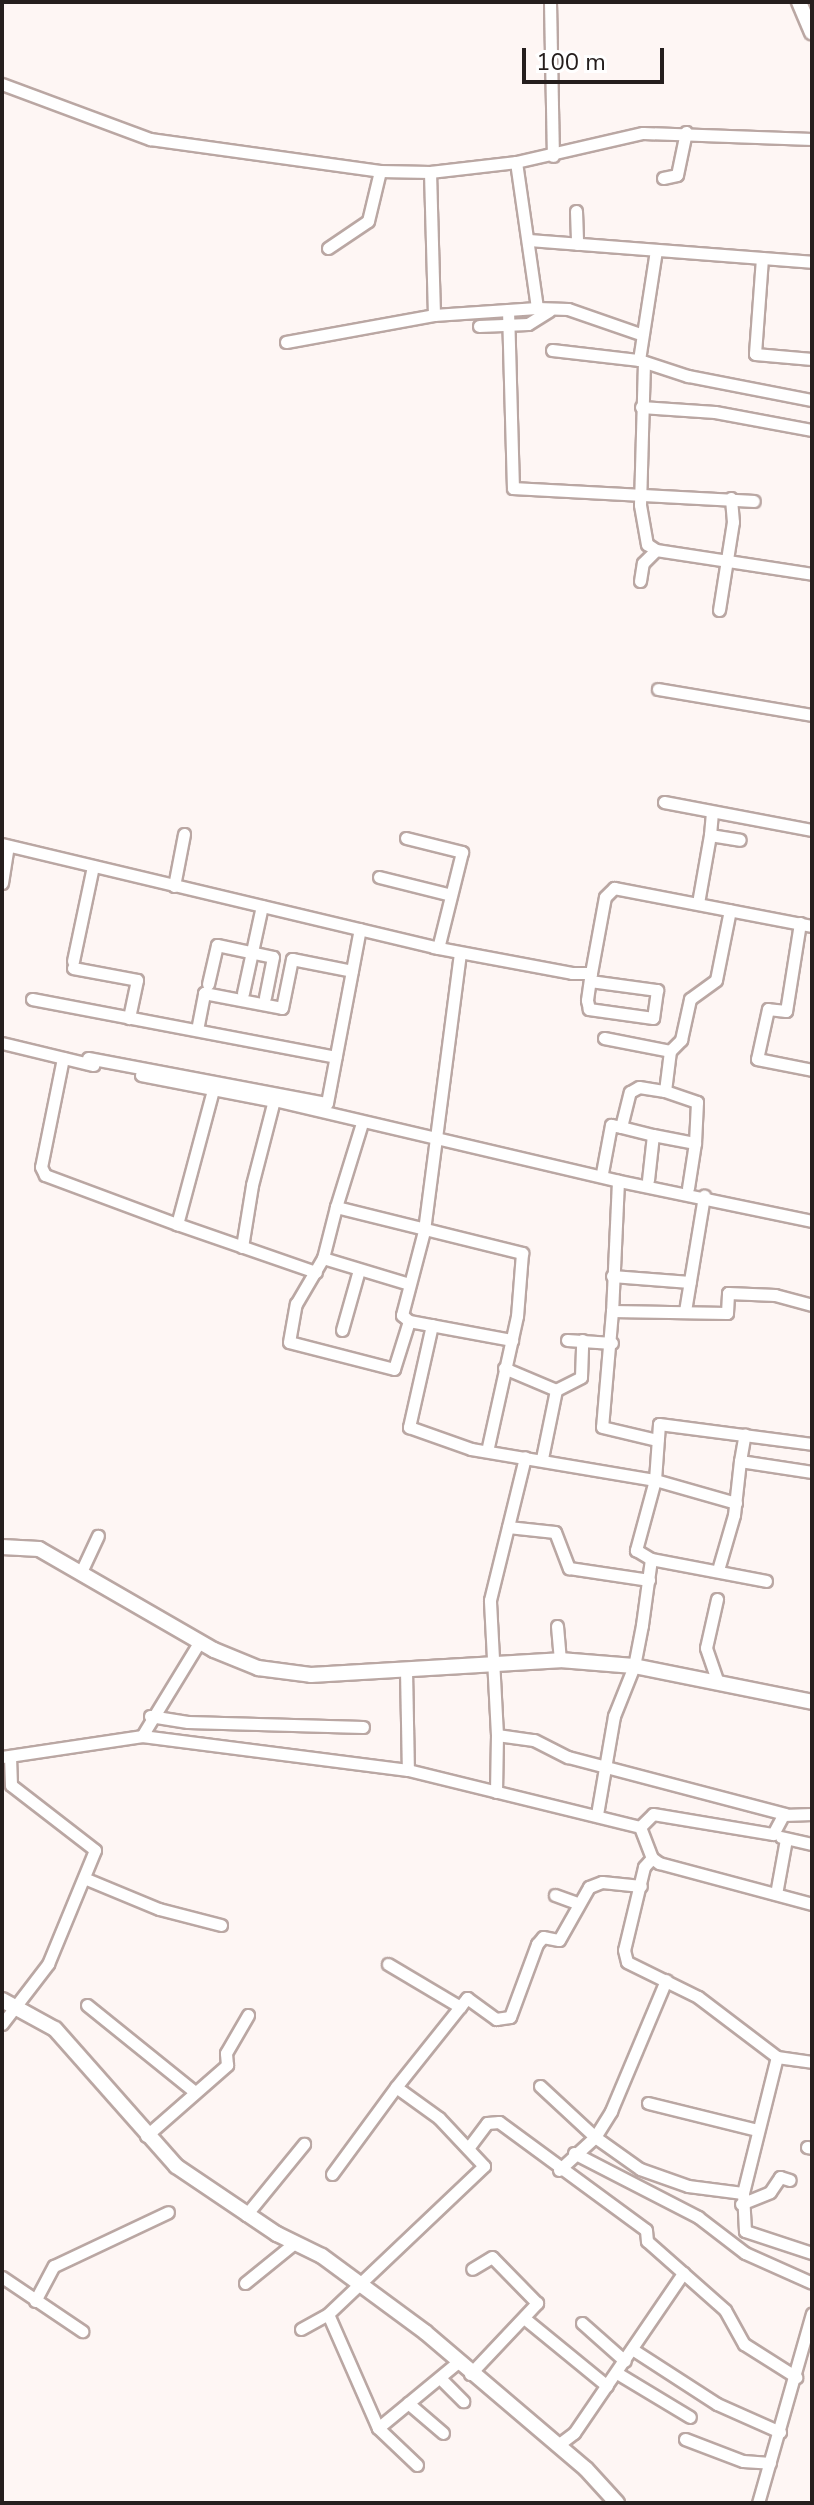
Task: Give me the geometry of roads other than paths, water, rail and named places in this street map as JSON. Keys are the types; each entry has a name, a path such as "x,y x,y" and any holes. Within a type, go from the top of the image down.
{"street":[{"path":"550,2 553,156"},
{"path":"799,2 812,32"},
{"path":"2,84 150,139 380,171 430,172 516,162 643,133 686,132 812,139"},
{"path":"663,178 677,175 686,132"},
{"path":"516,162 537,308"},
{"path":"328,248 368,221 380,171"},
{"path":"430,172 434,315"},
{"path":"576,211 577,244"},
{"path":"528,240 812,262"},
{"path":"656,250 640,334 640,494 642,530 647,544 656,550 812,574"},
{"path":"762,258 755,354 812,359"},
{"path":"286,342 434,315 537,308 574,311 640,334"},
{"path":"508,310 511,486 754,501"},
{"path":"479,326 528,324 549,311"},
{"path":"552,350 641,361 812,400"},
{"path":"641,407 715,412 812,430"},
{"path":"719,610 724,560 733,522 731,498"},
{"path":"640,581 643,563 656,550"},
{"path":"658,689 812,715"},
{"path":"664,802 812,830"},
{"path":"698,903 712,812"},
{"path":"174,886 184,834"},
{"path":"710,835 740,840"},
{"path":"406,838 462,852 438,948"},
{"path":"2,883 5,845 460,953 590,977 657,990 653,1018 589,1009 590,977 609,891 628,888 806,924 786,1011 768,1009 757,1059 812,1070"},
{"path":"93,866 73,965 137,980 129,1018"},
{"path":"379,877 451,895"},
{"path":"243,993 262,906"},
{"path":"665,1091 670,1051 681,1040 693,994 716,980 730,910"},
{"path":"88,1058 327,1103 360,929"},
{"path":"208,984 217,945 273,957 265,997"},
{"path":"460,953 424,1231 402,1315 409,1321 512,1340"},
{"path":"197,1030 204,993 282,1008 292,959 352,971"},
{"path":"32,999 336,1057"},
{"path":"604,1038 670,1051"},
{"path":"2,1043 213,1090 274,1100 618,1181 704,1196 812,1221"},
{"path":"63,1058 41,1167 45,1175 316,1272"},
{"path":"177,1224 213,1090"},
{"path":"621,1127 632,1090 665,1091 697,1102 688,1188"},
{"path":"242,1247 252,1185 274,1100"},
{"path":"362,1123 323,1258 296,1304 289,1342 394,1369 409,1321"},
{"path":"602,1173 611,1125 695,1143"},
{"path":"648,1180 653,1135"},
{"path":"618,1181 612,1276 612,1343 602,1427 657,1440"},
{"path":"685,1311 704,1196"},
{"path":"336,1207 522,1253 512,1340 487,1451"},
{"path":"323,1258 409,1284"},
{"path":"342,1330 359,1270"},
{"path":"612,1276 690,1282"},
{"path":"612,1311 727,1313 728,1293 775,1295 812,1305"},
{"path":"432,1325 409,1427 487,1451 542,1458 655,1480 736,1503"},
{"path":"567,1340 612,1343"},
{"path":"556,1390 581,1377 582,1340"},
{"path":"504,1368 556,1390"},
{"path":"542,1458 556,1390"},
{"path":"766,1581 651,1559 636,1550 655,1480 659,1424 664,1422 812,1444"},
{"path":"718,1570 736,1503 745,1434"},
{"path":"496,1792 497,1735 490,1600 525,1457"},
{"path":"740,1461 812,1472"},
{"path":"508,1527 555,1532 569,1568 649,1580"},
{"path":"81,1572 98,1536"},
{"path":"2,1547 39,1549 240,1663 289,1673 406,1670 560,1660 634,1666 812,1702"},
{"path":"597,1814 602,1766 624,1681 634,1666 651,1559"},
{"path":"717,1599 706,1648 718,1682"},
{"path":"557,1626 560,1660"},
{"path":"142,1736 150,1716 200,1641"},
{"path":"406,1670 408,1770"},
{"path":"150,1716 188,1722 363,1727"},
{"path":"497,1735 534,1740 602,1766 786,1814 812,1814"},
{"path":"2,2024 9,2002 48,1964 94,1847 14,1788 6,1756 142,1736 408,1770 640,1827"},
{"path":"640,1827 653,1814 773,1834 812,1844"},
{"path":"773,1834 786,1814"},
{"path":"640,1827 652,1858 641,1886 625,1956 631,1968 666,1980 707,2003 777,2057 812,2062"},
{"path":"776,1894 786,1839"},
{"path":"652,1858 812,1904"},
{"path":"84,1878 159,1909 221,1925"},
{"path":"332,2174 460,2007 470,1998 496,2019 507,2020 537,1944 543,1937 559,1940 577,1903 598,1882 641,1886"},
{"path":"555,1895 577,1903"},
{"path":"388,1964 460,2007"},
{"path":"559,2170 595,2137 615,2104 666,1980"},
{"path":"9,2002 67,2041 146,2136 176,2166 246,2215 293,2244 322,2256 363,2285 558,2445 617,2503"},
{"path":"87,2005 195,2092"},
{"path":"146,2136 227,2065 226,2053 248,2015"},
{"path":"777,2057 742,2198 745,2231 812,2253"},
{"path":"540,2086 595,2137 661,2178 742,2198 770,2192 780,2177 790,2180"},
{"path":"301,2329 328,2314 363,2285 482,2170 484,2162 469,2147 396,2087"},
{"path":"648,2103 757,2130"},
{"path":"469,2147 487,2123 496,2120 559,2170 646,2230 647,2241 725,2310 752,2352 796,2377"},
{"path":"246,2215 304,2144"},
{"path":"574,2153 698,2217 745,2253 812,2283"},
{"path":"35,2301 54,2266 168,2212"},
{"path":"245,2283 293,2244"},
{"path":"470,2374 537,2303 492,2257 472,2269"},
{"path":"558,2445 574,2433 683,2273"},
{"path":"2,2277 82,2331"},
{"path":"328,2314 378,2428 417,2465"},
{"path":"758,2503 812,2314"},
{"path":"524,2318 607,2386"},
{"path":"582,2323 625,2361"},
{"path":"632,2349 717,2404 780,2432"},
{"path":"378,2428 458,2362"},
{"path":"617,2373 690,2417"},
{"path":"440,2378 463,2401"},
{"path":"408,2403 443,2433"},
{"path":"685,2439 743,2461 770,2463"}]}
